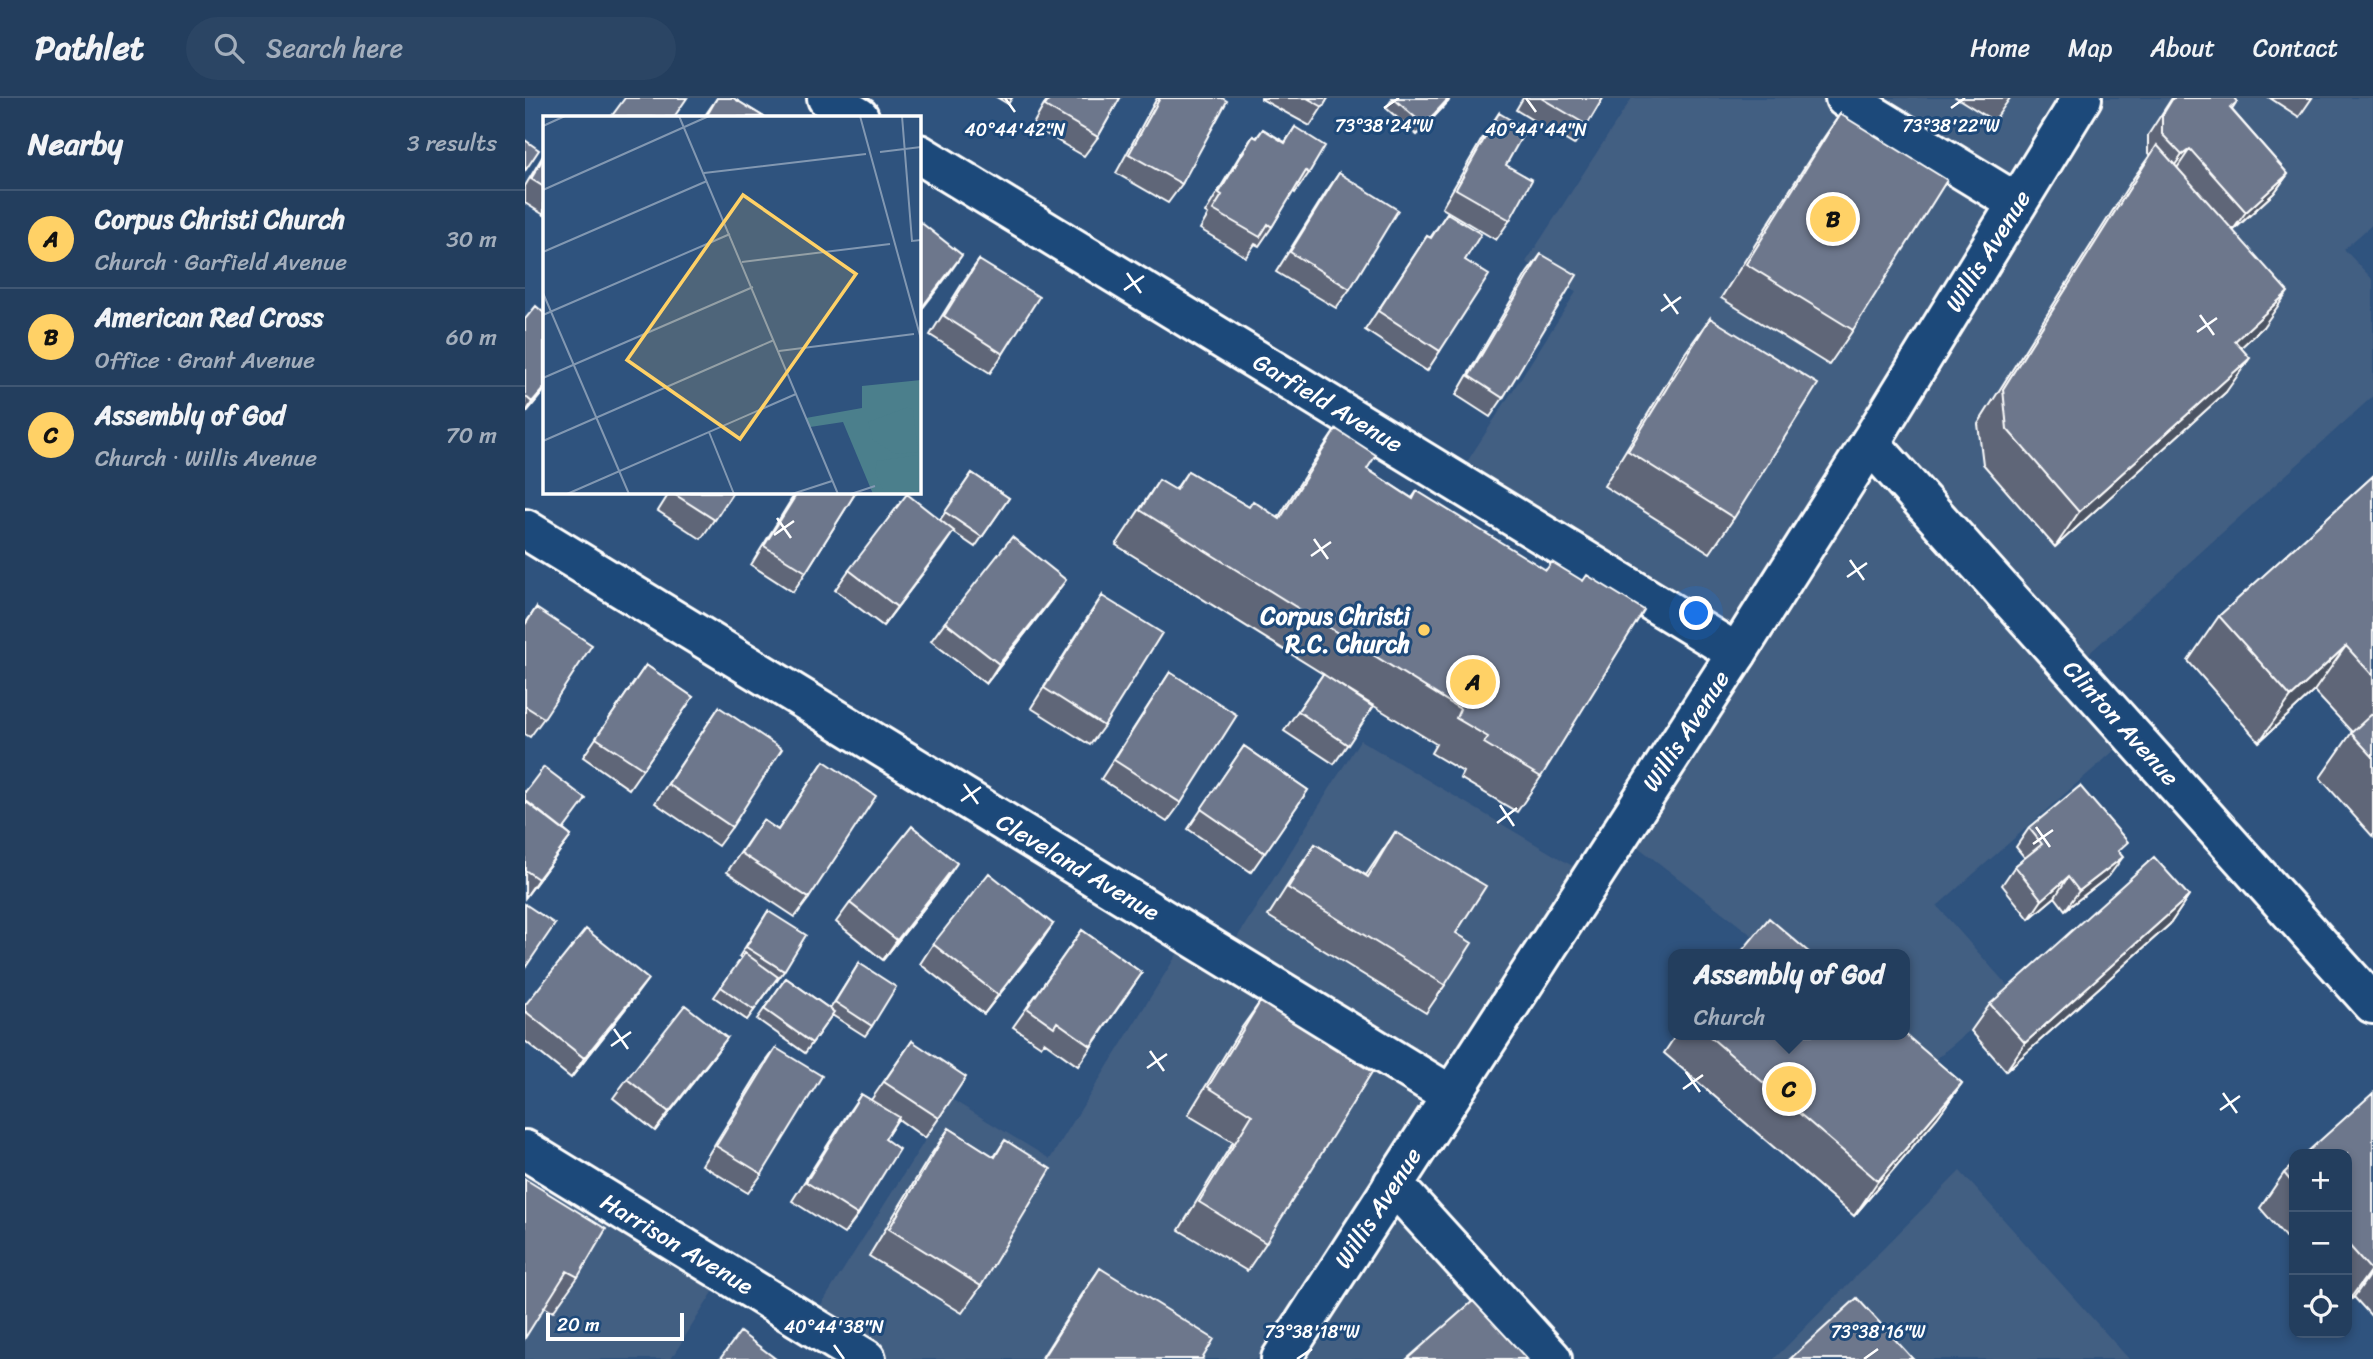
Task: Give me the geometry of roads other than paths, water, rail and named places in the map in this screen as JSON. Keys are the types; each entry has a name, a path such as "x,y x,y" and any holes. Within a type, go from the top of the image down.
{"street":[{"path":"827,98 857,116"},
{"path":"1845,98 2017,203"},
{"name":"Willis Avenue","path":"1281,1359 1737,653 2082,98"},
{"name":"Garfield Avenue","path":"921,155 1737,653"},
{"name":"Clinton Avenue","path":"1870,443 2373,1004"},
{"name":"Cleveland Avenue","path":"525,529 1451,1095"},
{"name":"Harrison Avenue","path":"525,1150 866,1359"},
{"path":"1394,1184 1552,1359"}],"place":[{"name":"American Red Cross","path":"1833,219"},
{"name":"Corpus Christi R.C. Church","path":"1424,630"},
{"name":"Corpus Christi Church","path":"1473,682"},
{"name":"Assembly of God","path":"1789,1089"}]}
